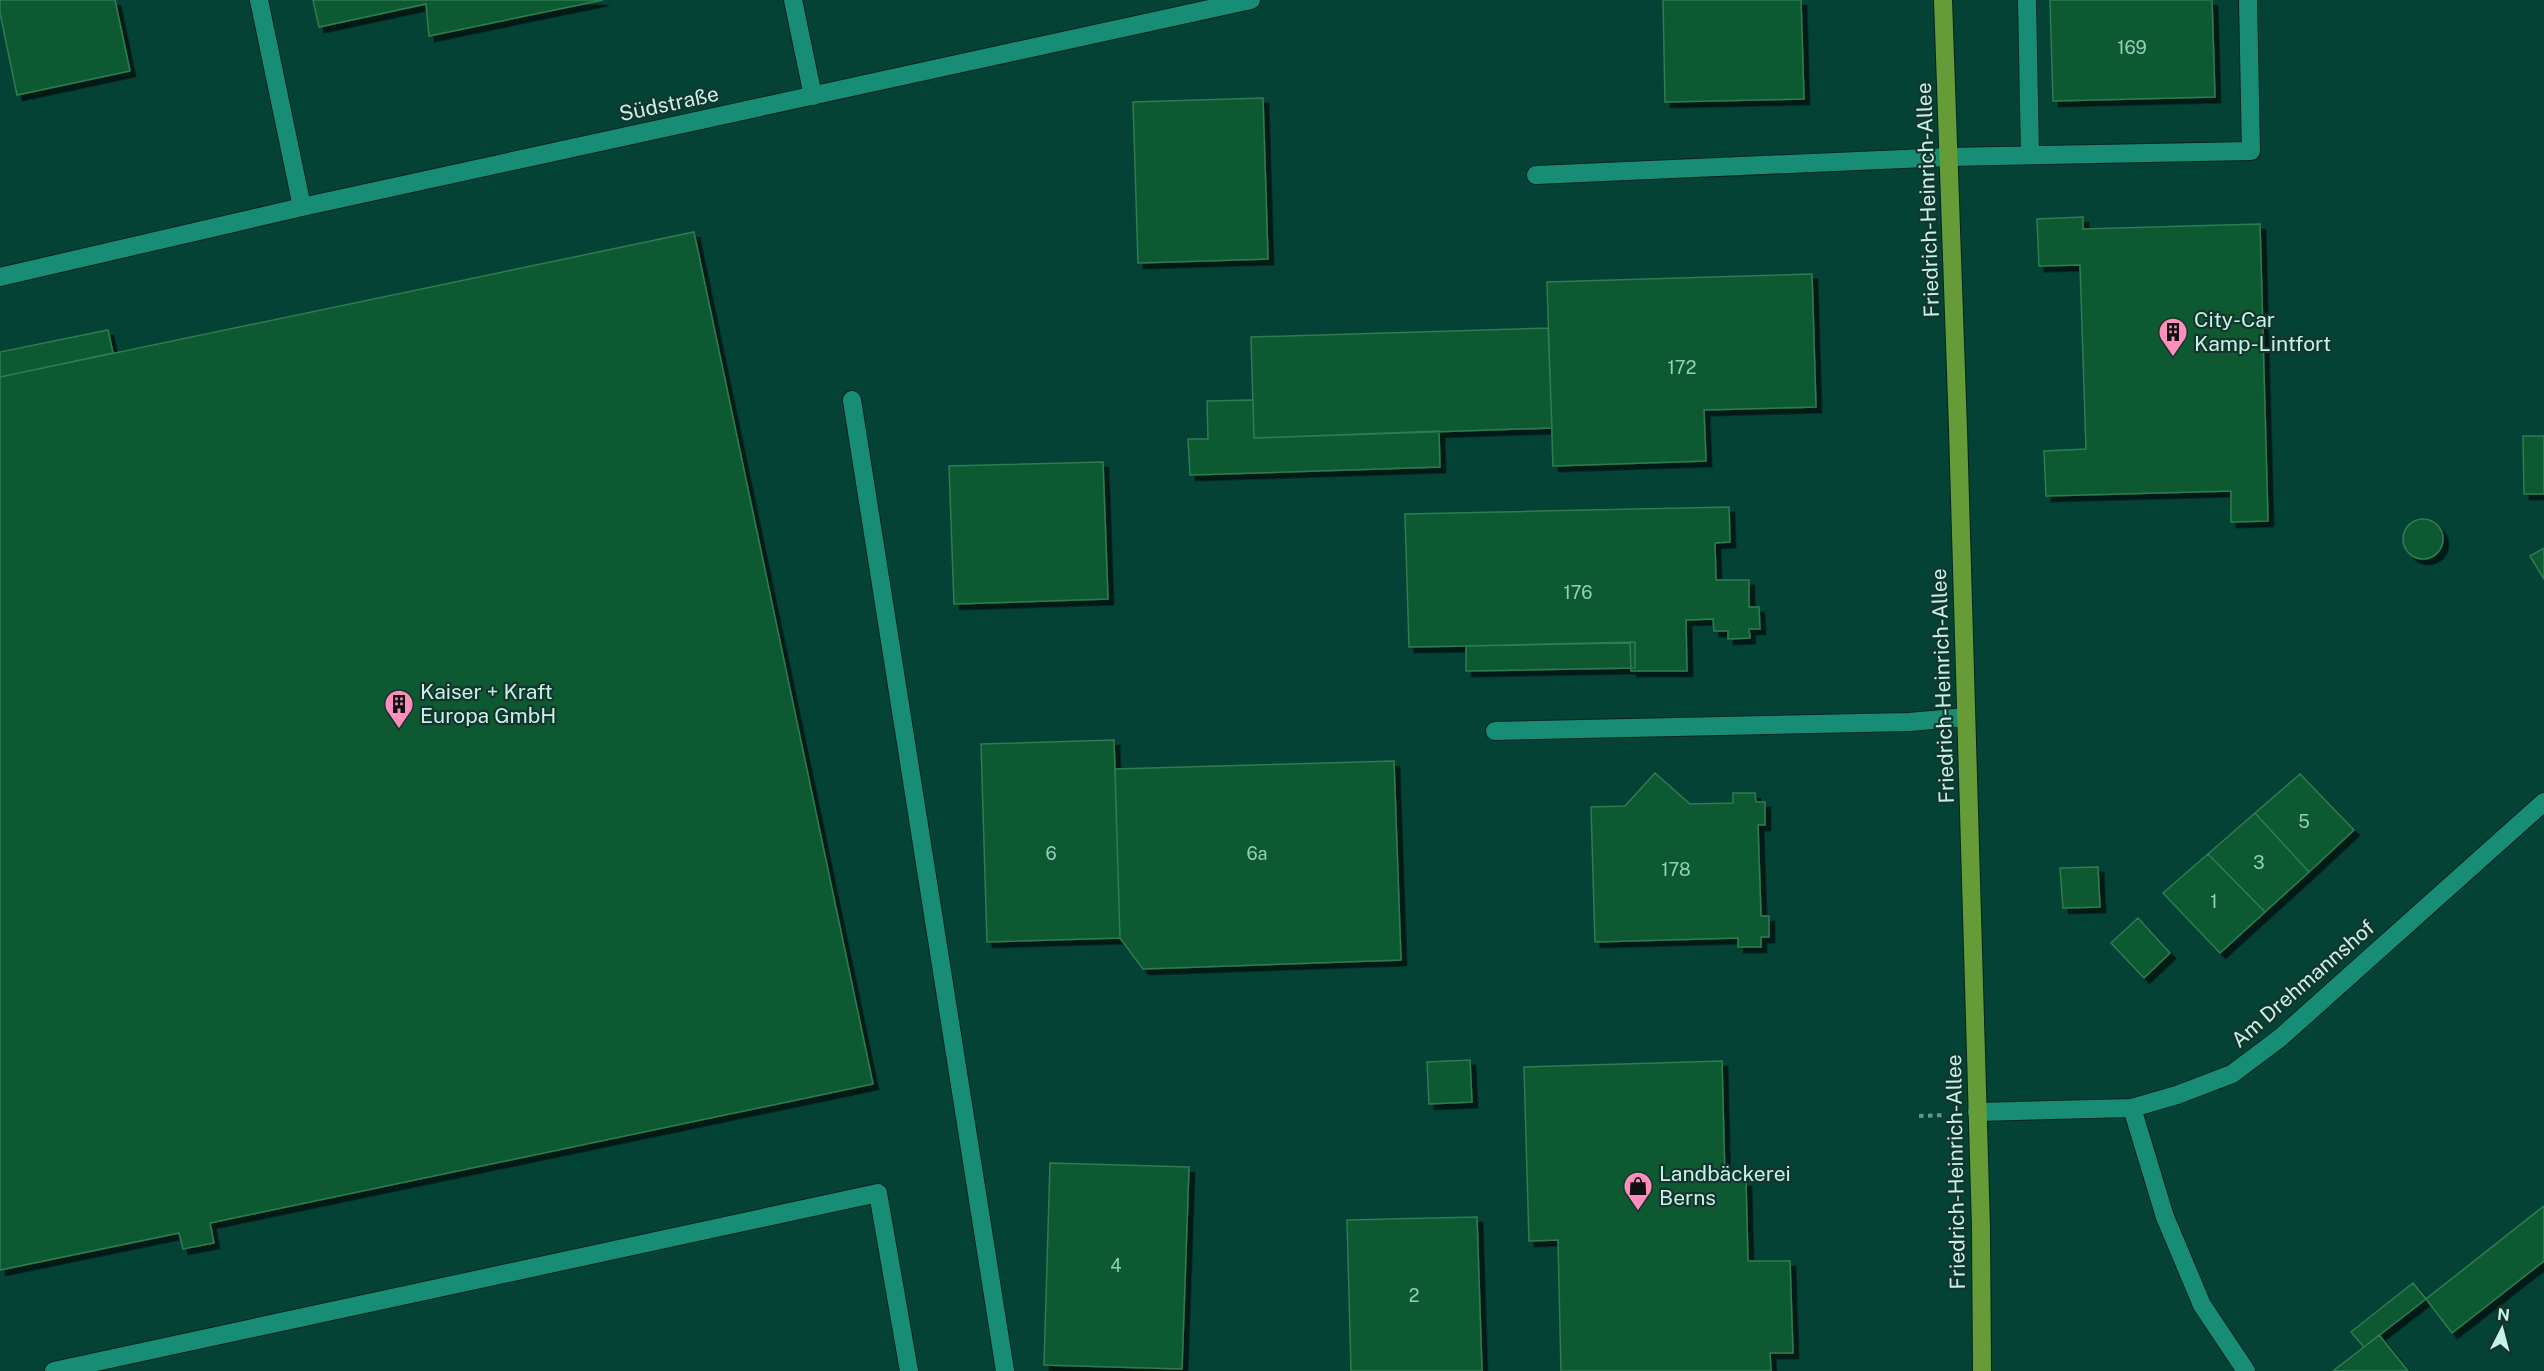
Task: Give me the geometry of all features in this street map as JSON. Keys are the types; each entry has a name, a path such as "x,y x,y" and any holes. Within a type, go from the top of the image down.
{"main road":[{"name":"Friedrich-Heinrich-Allee","path":"1943,0 1966,717 1982,1371"}],"street":[{"path":"259,0 302,207"},
{"path":"793,0 813,96"},
{"name":"Südstraße","path":"0,277 302,207 1251,0"},
{"path":"2027,0 2030,155"},
{"path":"1536,175 1949,157 2251,151 2248,0"},
{"path":"852,400 1005,1371"},
{"path":"1495,730 1910,722 1966,717"},
{"name":"Am Drehmannshof","path":"1977,1112 2132,1108 2177,1095 2232,1074 2280,1038 2544,801"},
{"path":"2132,1108 2165,1217 2202,1305 2246,1371"},
{"path":"54,1371 878,1193 909,1371"}],"building":[{"path":"0,0 115,0 130,71 17,95 0,13"},
{"path":"313,0 603,0 429,36 426,4 319,27"},
{"path":"1663,0 1801,0 1804,99 1665,102"},
{"path":"2050,0 2212,0 2215,97 2053,101"},
{"path":"1263,98 1268,259 1138,263 1133,102"},
{"name":"City-Car Kamp-Lintfort","path":"2083,217 2083,229 2260,224 2268,521 2231,522 2231,491 2046,496 2044,451 2086,449 2080,265 2039,266 2037,219"},
{"name":"Kaiser + Kraft Europa GmbH","path":"694,232 873,1084 210,1223 214,1243 183,1249 179,1233 0,1270 0,377"},
{"path":"1812,274 1816,407 1704,410 1706,461 1553,466 1547,282"},
{"path":"1548,328 1552,428 1254,438 1251,337"},
{"path":"108,330 113,353 0,377 0,352"},
{"path":"1253,400 1254,438 1439,431 1440,467 1190,475 1188,439 1208,439 1207,401"},
{"path":"2523,436 2544,436 2544,494 2524,494"},
{"path":"1103,462 1108,599 954,604 949,466"},
{"path":"1729,507 1730,542 1715,543 1716,580 1749,580 1749,607 1759,607 1760,629 1749,629 1750,638 1728,639 1728,631 1714,631 1713,619 1686,620 1687,671 1631,671 1630,643 1409,647 1405,514"},
{"path":"2423,519 2431,520 2437,525 2442,531 2442,547 2437,553 2431,558 2423,559 2415,558 2409,553 2404,547 2403,539 2404,531 2409,525 2415,520"},
{"path":"2544,548 2544,579 2530,556"},
{"path":"1635,642 1635,668 1466,671 1466,646"},
{"path":"1114,740 1120,938 987,942 981,744"},
{"path":"1394,761 1401,960 1143,969 1120,938 1115,769"},
{"path":"1655,773 1690,804 1733,803 1733,793 1755,793 1756,802 1765,802 1765,825 1758,825 1761,916 1769,916 1769,937 1761,937 1761,947 1738,947 1738,938 1595,942 1591,807 1625,806"},
{"path":"2300,774 2354,830 2309,872 2255,813"},
{"path":"2255,813 2309,872 2265,912 2208,854"},
{"path":"2208,854 2265,912 2220,953 2163,893"},
{"path":"2098,867 2100,907 2063,908 2060,868"},
{"path":"2138,918 2170,953 2144,978 2111,943"},
{"path":"1470,1060 1472,1102 1429,1104 1427,1062"},
{"name":"Landbäckerei Berns","path":"1722,1061 1725,1181 1746,1181 1748,1261 1790,1261 1793,1353 1770,1353 1771,1371 1561,1371 1558,1240 1529,1241 1524,1067"},
{"path":"1050,1163 1189,1167 1182,1369 1044,1365"},
{"path":"2544,1206 2544,1261 2452,1333 2426,1299"},
{"path":"1477,1217 1482,1371 1351,1371 1347,1220"},
{"path":"2413,1283 2426,1299 2364,1347 2351,1332"},
{"path":"2379,1335 2408,1371 2333,1371 2364,1347"}],"place":[{"name":"City-Car Kamp-Lintfort","path":"2173,358"},
{"name":"Kaiser + Kraft Europa GmbH","path":"399,730"},
{"name":"Landbäckerei Berns","path":"1638,1212"}]}
